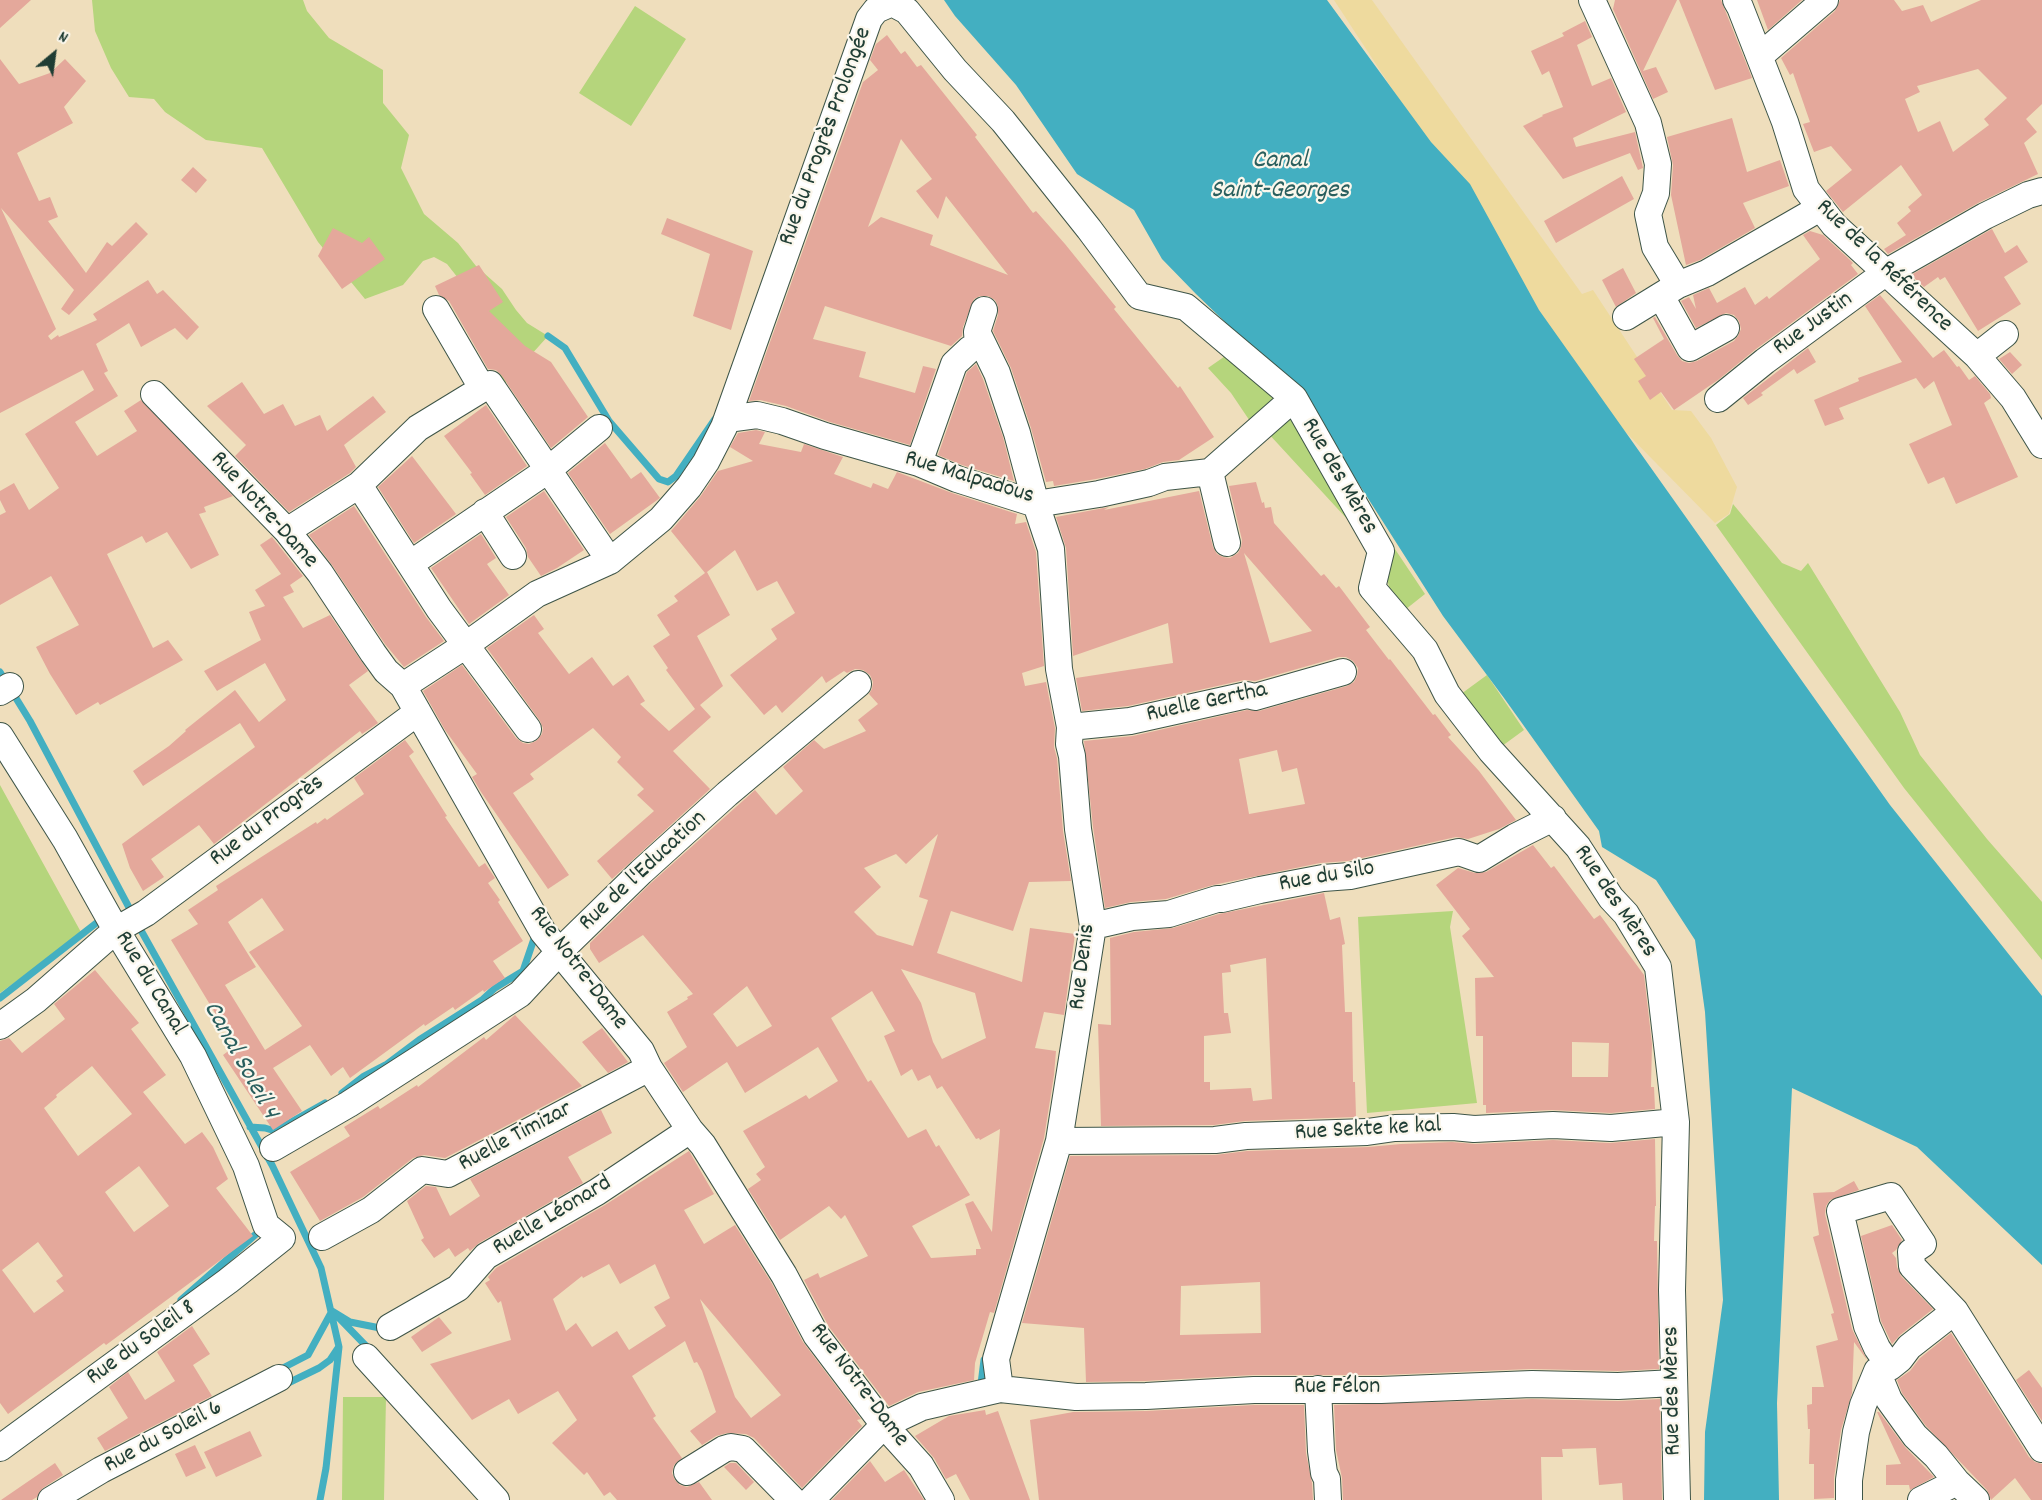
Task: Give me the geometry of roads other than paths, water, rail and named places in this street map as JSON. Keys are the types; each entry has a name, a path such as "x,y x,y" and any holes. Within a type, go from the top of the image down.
{"street":[{"path":"1592,0 1646,117 1658,164 1656,193 1648,214 1655,247 1690,348 1726,328"},
{"name":"Rue de la Référence","path":"1736,0 1785,122 1806,189 1834,225 1977,356 2013,398 2042,445"},
{"path":"1760,56 1825,0"},
{"name":"Rue du Progrès Prolongée","path":"403,686 466,645 537,594 610,561 661,519 706,462 727,419 868,18 876,10 892,3 907,11 955,70 1003,122 1089,229 1139,296 1186,307 1294,398"},
{"name":"Rue Justin","path":"1718,399 1765,361 1886,273 1985,216 2028,195 2042,191"},
{"path":"1626,317 1820,208"},
{"path":"436,309 482,388"},
{"name":"Rue Denis","path":"919,463 954,364 970,349 978,346 981,321 1051,549 1059,669 1070,727 1078,829 1093,926 1059,1141 996,1359 1000,1389"},
{"path":"1977,356 2005,334"},
{"path":"287,531 359,485 418,428 490,384 610,561"},
{"name":"Rue Notre-Dame","path":"154,394 287,531 320,573 386,671 403,686 543,932 641,1051 649,1068 690,1130 703,1145 784,1275 816,1335 884,1425 921,1466 941,1500"},
{"path":"1227,543 1210,472 1294,398"},
{"name":"Rue des Mères","path":"1294,398 1381,551 1372,588 1425,650 1447,694 1491,751 1578,847 1611,898 1626,914 1658,967 1676,1122 1672,1290 1677,1500"},
{"name":"Rue Malpadous","path":"727,419 757,415 782,421 919,463 957,479 1036,504 1098,494 1149,483 1165,477 1210,472"},
{"path":"410,564 548,470 599,428"},
{"path":"359,485 466,645 528,729"},
{"path":"485,512 513,556"},
{"name":"Ruelle Gertha","path":"1070,727 1130,721 1246,695 1255,697 1343,672"},
{"name":"Rue de l'Education","path":"273,1148 350,1104 520,994 558,952 641,872 727,794 858,684"},
{"name":"Rue du Progrès","path":"0,1026 36,1000 116,930 146,913 418,712"},
{"name":"Rue du Canal","path":"0,736 65,839 116,930 194,1056 246,1166 266,1225 282,1238"},
{"name":"Rue du Silo","path":"1093,926 1132,917 1169,914 1217,898 1222,899 1323,878 1350,876 1459,852 1479,859 1553,818"},
{"name":"Ruelle Timizar","path":"322,1238 371,1210 422,1170 448,1174 649,1068"},
{"name":"Rue Sekte ke kal","path":"1059,1141 1215,1140 1246,1136 1367,1132 1418,1127 1474,1129 1553,1125 1611,1128 1676,1122"},
{"name":"Ruelle Léonard","path":"390,1327 458,1288 486,1256 597,1192 690,1130"},
{"path":"1976,1500 1908,1427 1889,1400 1877,1348 1867,1326 1840,1211 1891,1196 1923,1244 1911,1252 1912,1266 1955,1311 2042,1449"},
{"name":"Rue du Soleil 8","path":"0,1448 228,1281 282,1238"},
{"path":"1849,1500 1849,1480 1856,1432 1863,1404 1883,1369 1900,1359 1909,1347 1955,1311"},
{"path":"366,1357 496,1500"},
{"name":"Rue du Soleil 6","path":"51,1500 101,1470 279,1378"},
{"name":"Rue Félon","path":"884,1425 922,1407 1000,1389 1076,1398 1318,1389 1381,1390 1436,1386 1532,1384 1618,1386 1674,1383"},
{"path":"1318,1389 1328,1500"},
{"path":"811,1500 884,1425"},
{"path":"687,1472 724,1449 731,1447 742,1449 793,1500"},
{"path":"1921,1500 1957,1482"}],"water":[{"name":"Canal Saint-Georges","path":"944,0 1327,0 1431,142 1470,184 1539,310 1890,805 2042,996 2042,1265 1917,1147 1792,1088 1777,1403 1779,1500 1704,1500 1705,1432 1723,1300 1705,1012 1695,940 1656,880 1602,847 1599,831 1443,616 1334,445 1250,346 1162,259 1134,210 1077,174 1016,85 955,16"}],"waterway":[{"path":"548,336 565,348 609,421 659,479 668,482 676,476 715,419"},
{"name":"Canal Soleil 4","path":"0,672 30,721 133,915"},
{"path":"0,998 99,921"},
{"name":"Canal Soleil 4","path":"138,925 272,1165 321,1268 339,1347 326,1468 320,1500"},
{"path":"342,1093 364,1076 387,1064 523,971 536,933"},
{"path":"250,1127 275,1131 325,1103"},
{"path":"181,1300 263,1228"},
{"path":"332,1311 350,1322 380,1328 385,1324"},
{"path":"277,1371 308,1355 332,1311"},
{"path":"338,1317 370,1350"},
{"path":"284,1385 319,1368 330,1360 338,1348"},
{"path":"981,1384 984,1360"}]}
